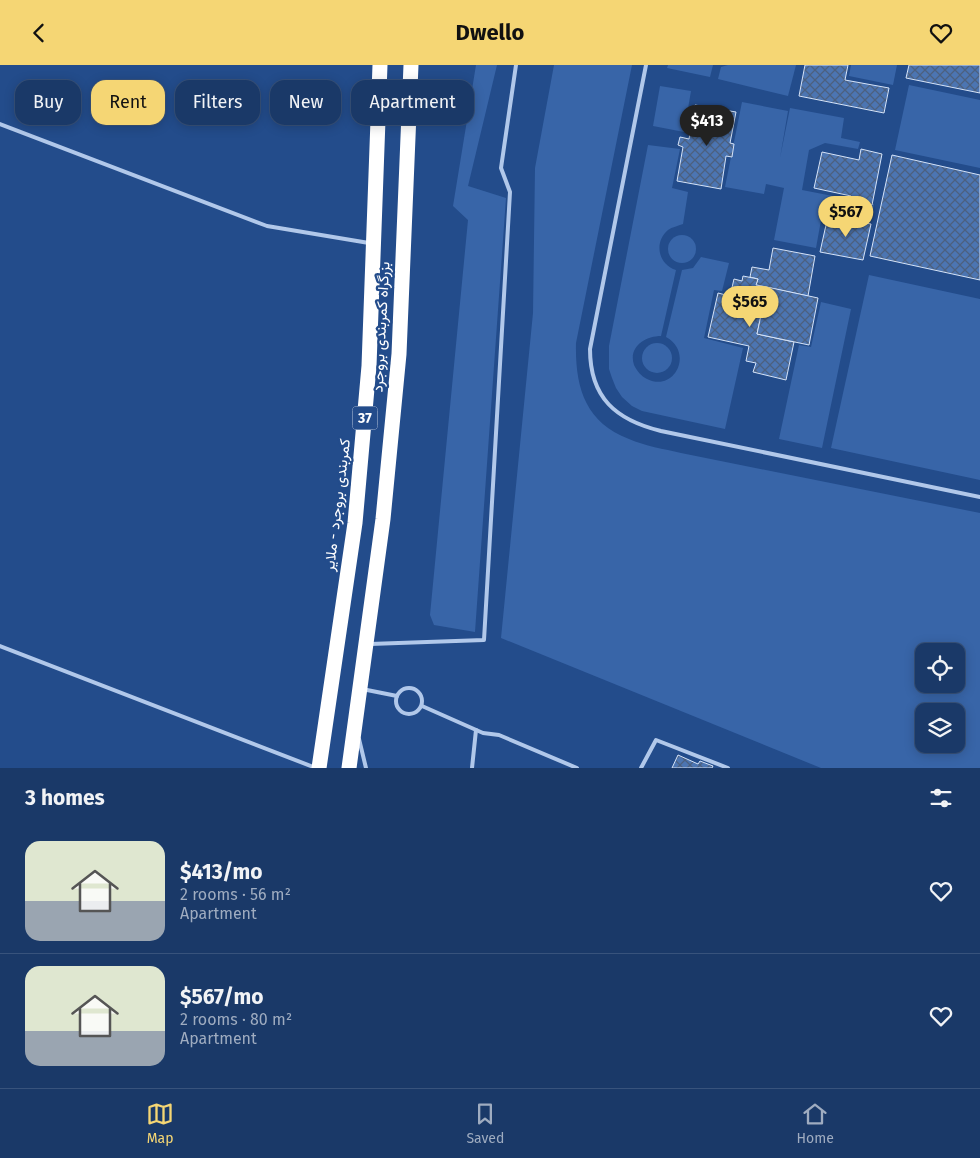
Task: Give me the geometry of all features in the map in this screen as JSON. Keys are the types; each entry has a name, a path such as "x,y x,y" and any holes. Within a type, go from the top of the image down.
{"highway":[{"name":"کمربندی بروجرد - ملایر","path":"318,768 354,523 370,366 380,65"},
{"name":"بزرگراه کمربندی بروجرد","path":"349,768 383,519 399,353 411,65"}],"lane":[{"path":"366,645 484,641 510,192 501,168 516,65"},
{"path":"646,65 590,349 592,376 608,403 616,413 643,427 980,497"},
{"path":"0,124 267,226 374,244"},
{"path":"0,646 318,768"},
{"path":"360,689 397,696"},
{"path":"404,689 416,690 422,696 422,706 417,713 404,714 397,708 397,696 404,689"},
{"path":"422,706 483,733 499,735 578,768"},
{"path":"355,724 366,768"},
{"path":"472,768 476,730"},
{"path":"641,768 656,740 728,768"}],"shaded area":[{"path":"476,65 497,65 468,186 506,198 475,632 434,625 430,615 468,220 453,206 466,125 474,125 474,80"},
{"path":"554,65 632,65 576,343 578,374 586,401 602,423 614,432 641,444 980,513 980,768 821,768 501,638 533,313 535,168"},
{"path":"668,65 713,65 710,77 667,68"},
{"path":"728,65 796,65 788,96 718,79 721,67"},
{"path":"851,65 897,65 893,85 849,76"},
{"path":"909,85 980,100 980,168 895,150"},
{"path":"660,86 691,91 684,132 653,126"},
{"path":"742,102 788,111 780,158 790,108 844,118 841,138 860,142 858,149 825,143 809,150 802,190 874,204 872,218 823,209 816,248 774,240 784,188 766,184 764,194 725,187"},
{"path":"648,145 680,149 672,188 688,192 683,224 668,230 663,235 659,247 662,259 676,270 661,336 649,338 639,344 633,353 634,365 647,379 657,382 673,376 678,369 680,361 679,352 666,337 682,270 693,268 701,257 729,263 722,291 714,290 704,338 743,348 725,429 642,411 632,406 616,388 609,369 609,346"},
{"path":"682,235 692,239 696,249 692,259 682,263 672,259 668,249 672,239"},
{"path":"869,275 980,299 980,480 831,448"},
{"path":"821,302 851,309 822,448 779,439 799,345 811,347"},
{"path":"657,343 663,344 671,352 671,364 663,372 657,373 651,372 643,364 642,358 643,352 651,344"}],"building":[{"path":"805,65 848,65 845,80 889,88 884,113 799,96"},
{"path":"909,65 980,65 980,93 906,78"},
{"path":"695,105 736,112 730,143 734,144 732,157 726,156 721,189 677,181 683,147 678,145 680,137 689,139"},
{"path":"861,149 882,154 872,205 850,201 851,196 814,188 822,152 859,160"},
{"path":"892,155 980,175 980,280 870,256"},
{"path":"828,216 871,224 863,260 820,252"},
{"path":"773,248 815,256 808,296 756,285 758,279 750,277 752,267 769,270"},
{"path":"743,276 758,279 756,285 767,287 757,334 794,342 786,380 753,372 756,363 746,361 749,346 708,337 718,293 730,296 734,279 742,281"},
{"path":"767,287 818,298 809,345 757,334"},
{"path":"678,755 698,764 700,761 713,766 712,768 672,768"}]}
